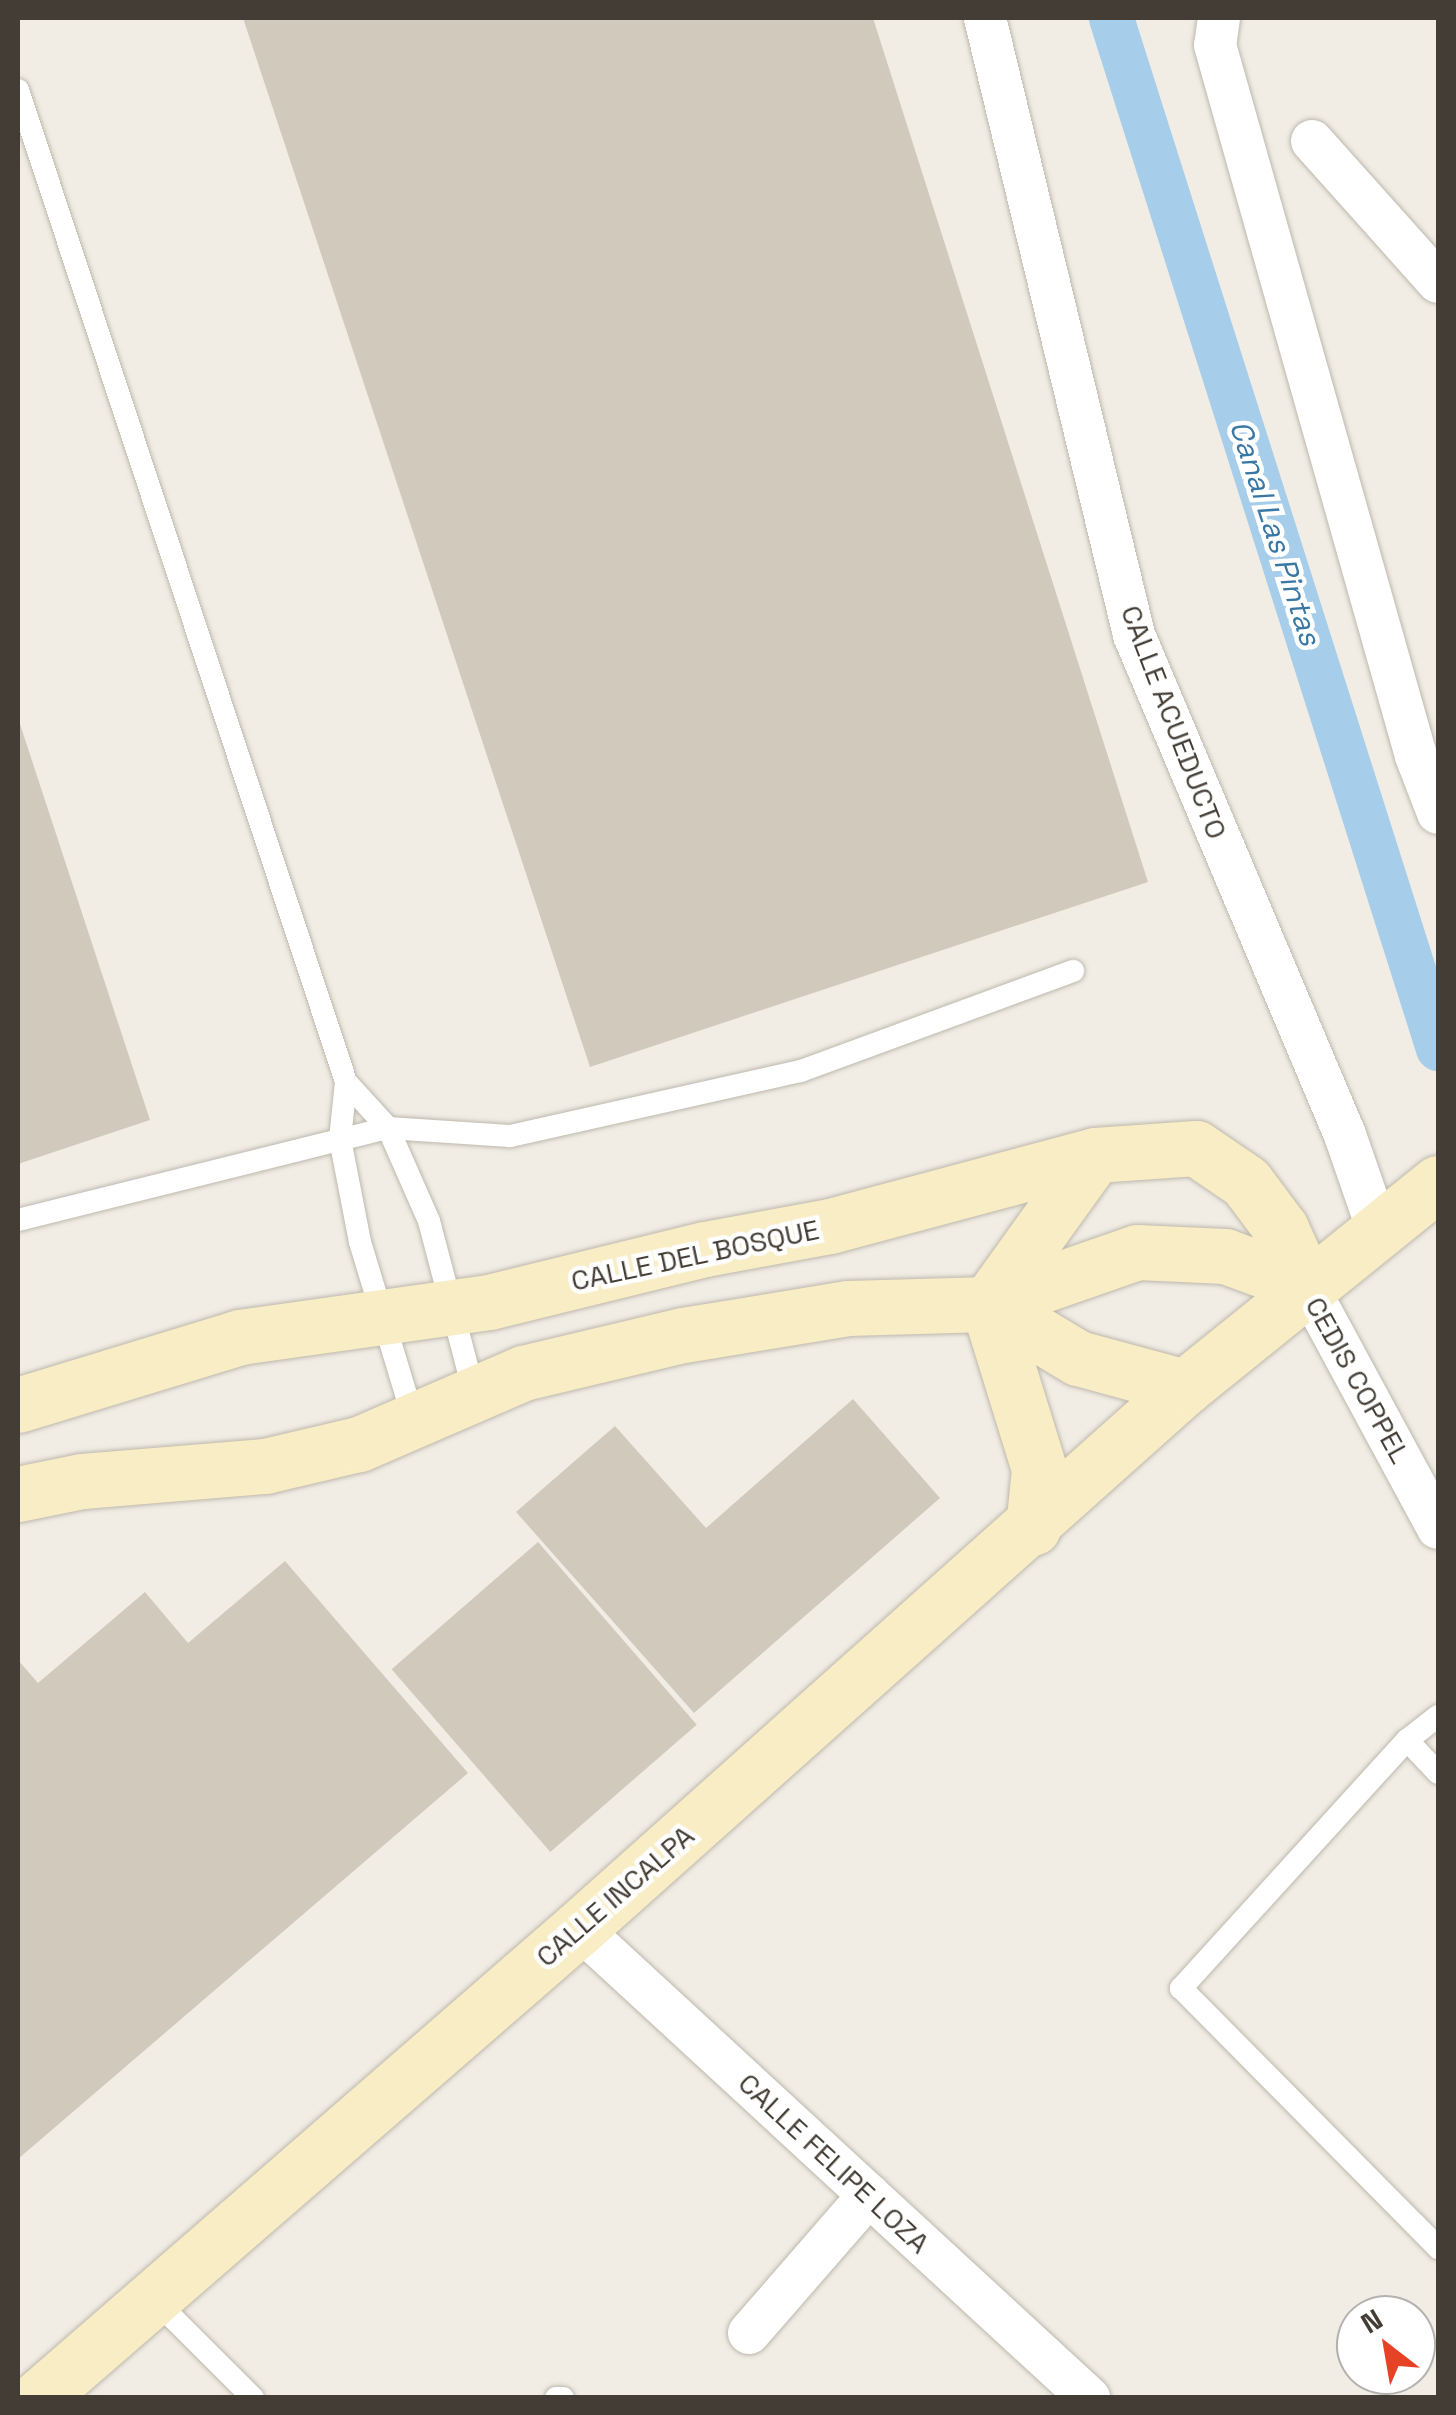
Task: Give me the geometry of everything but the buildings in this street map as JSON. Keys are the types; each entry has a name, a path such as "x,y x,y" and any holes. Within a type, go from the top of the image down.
{"street":[{"name":"CALLE ACUEDUCTO","path":"984,18 1134,635 1345,1135 1379,1232"},
{"path":"1219,18 1215,45 1416,756 1438,813"},
{"path":"1312,142 1438,282"},
{"name":"CALLE DEL BOSQUE","path":"18,1405 240,1337 453,1306 830,1226 1095,1155 1196,1148 1246,1182 1281,1229 1307,1286"},
{"path":"988,1304 1095,1155"},
{"path":"18,1494 82,1481 265,1466 359,1444 523,1373 683,1335 848,1308 988,1304 1137,1252 1225,1256 1307,1286 1432,1189"},
{"name":"CALLE INCALPA","path":"38,2398 1033,1528 1185,1387 1307,1286"},
{"name":"CEDIS COPPEL","path":"1307,1286 1438,1528"},
{"path":"988,1304 1078,1358 1185,1387"},
{"path":"988,1304 1039,1469 1033,1528"},
{"name":"CALLE FELIPE LOZA","path":"579,1928 1089,2398"},
{"path":"748,2334 868,2195"}],"lane":[{"path":"18,90 346,1082 388,1128 429,1220 474,1392"},
{"path":"18,1220 388,1128 510,1136 781,1076 1074,972"},
{"path":"346,1082 340,1139 380,1316 413,1418"},
{"path":"1438,1716 1407,1740 1182,1988 1438,2248"},
{"path":"1407,1740 1438,1773"},
{"path":"154,2300 253,2398"}],"waterway":[{"name":"Canal Las Pintas","path":"1111,18 1438,1048"}]}
